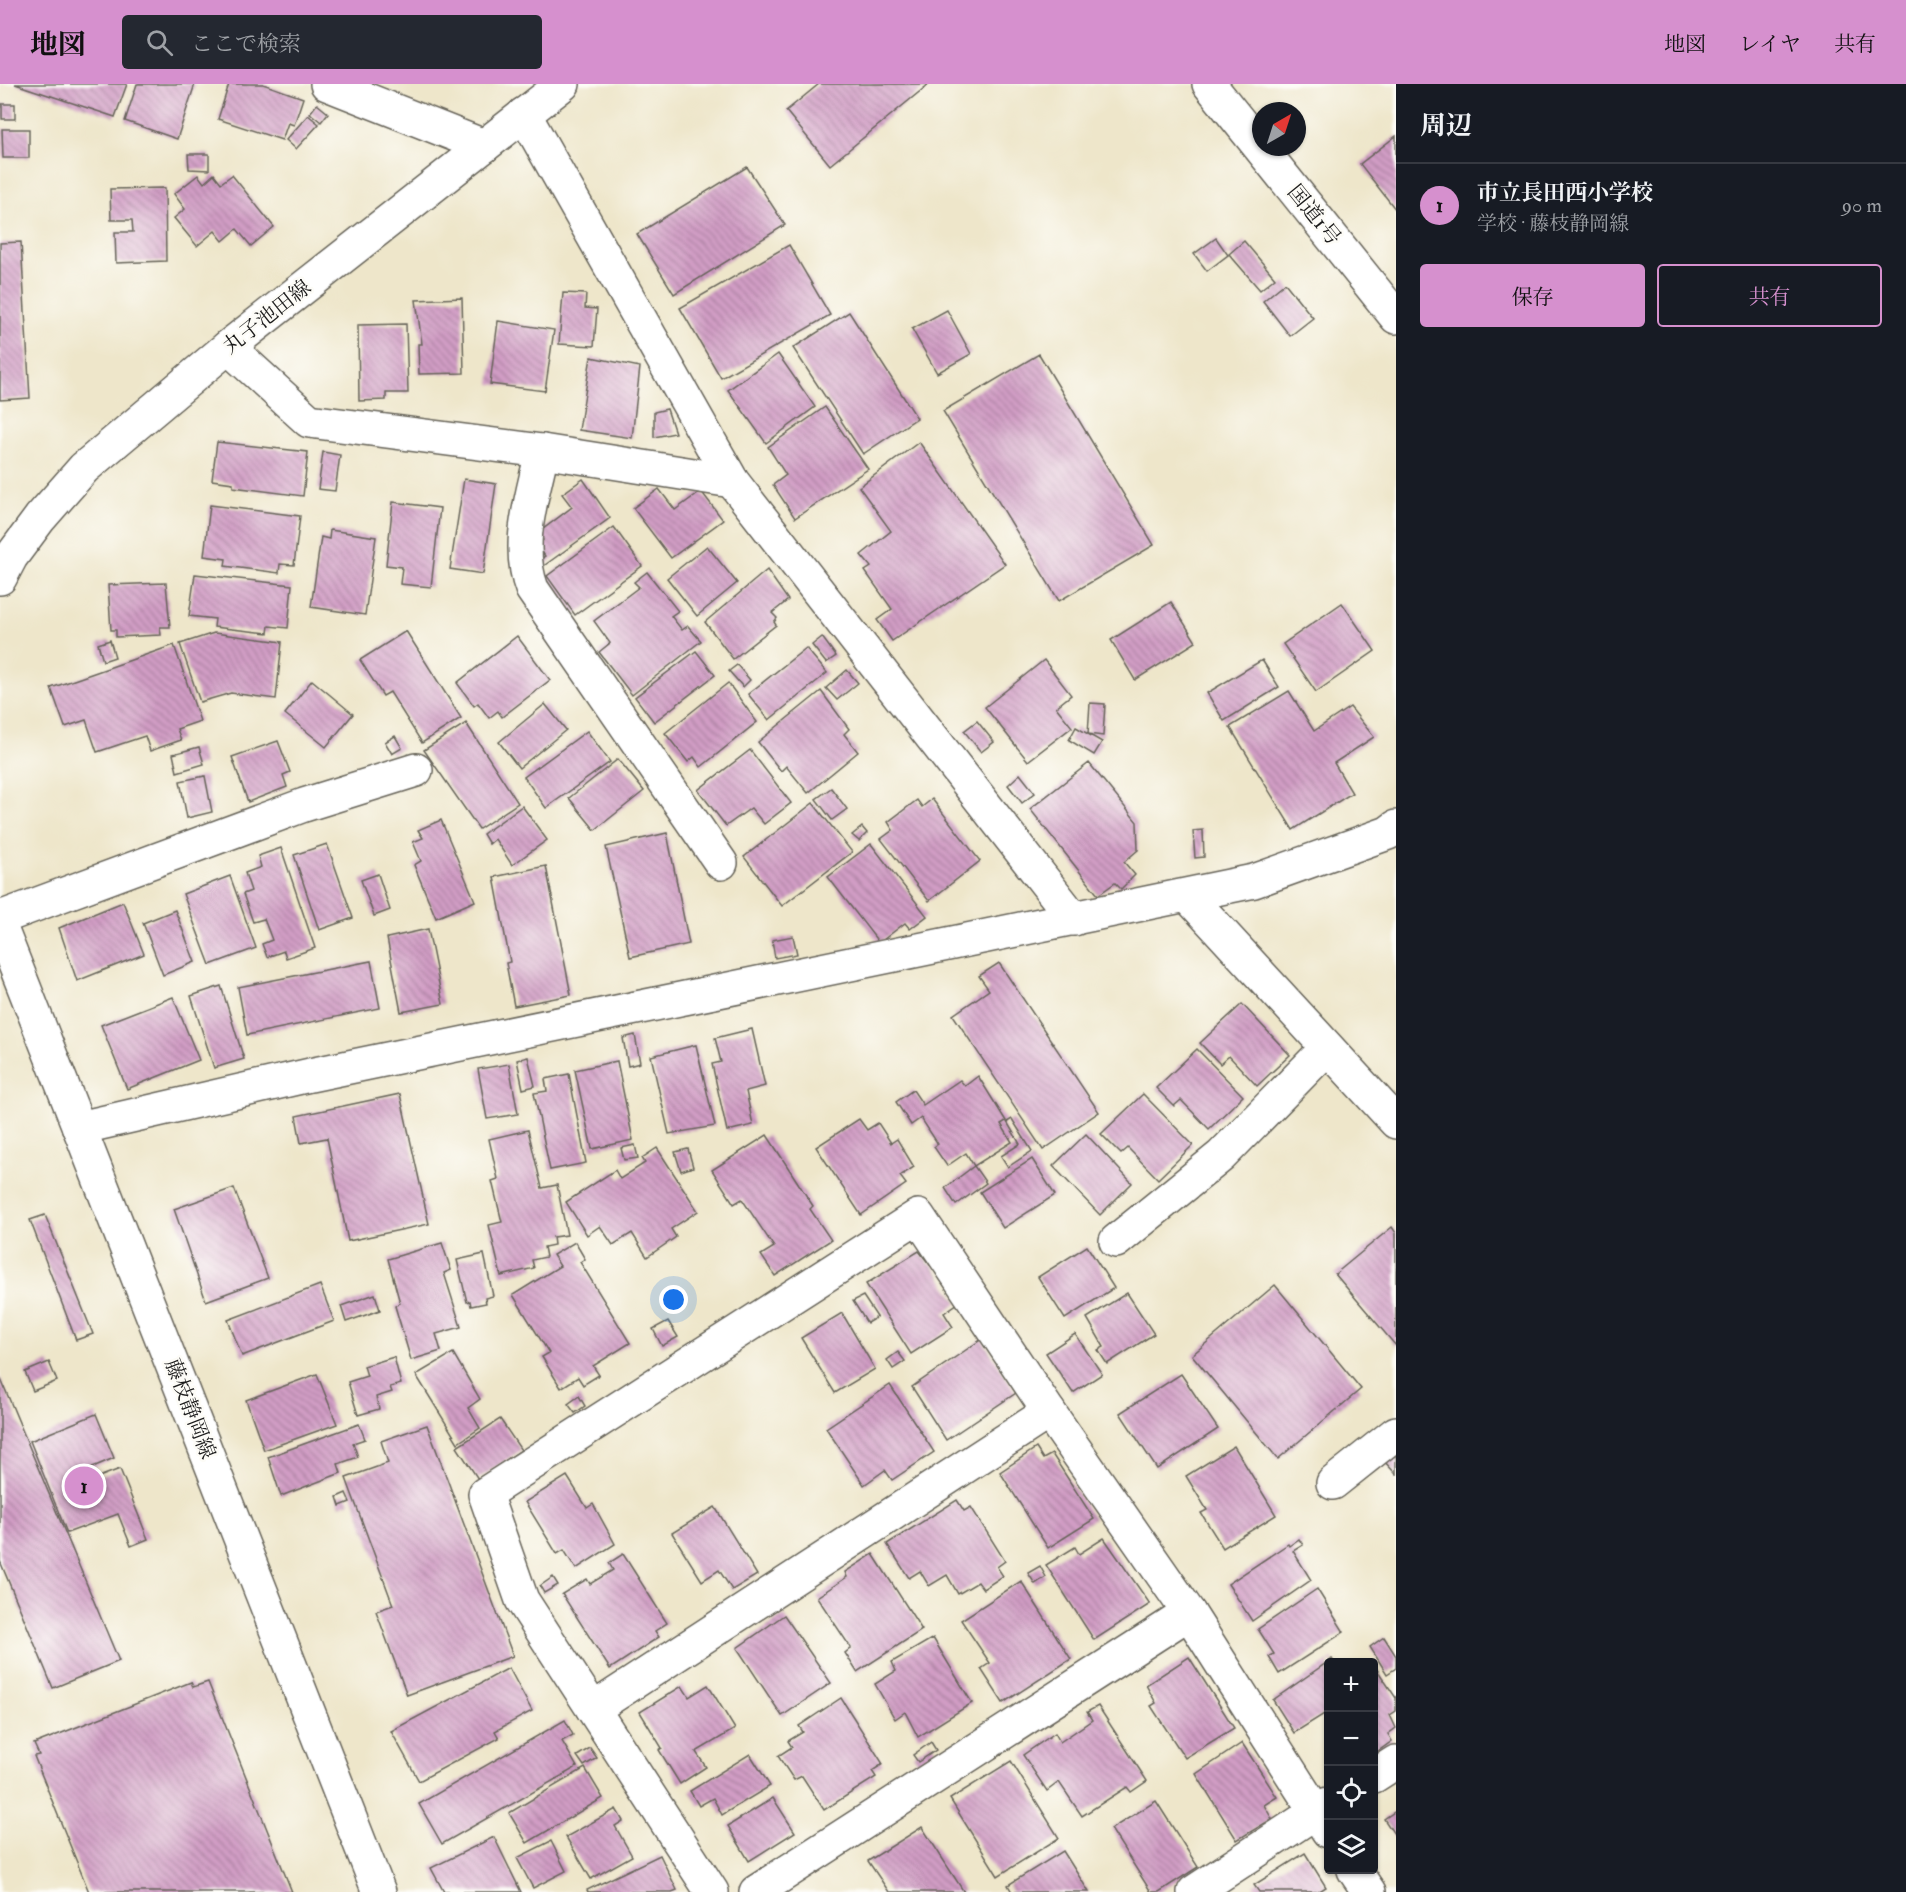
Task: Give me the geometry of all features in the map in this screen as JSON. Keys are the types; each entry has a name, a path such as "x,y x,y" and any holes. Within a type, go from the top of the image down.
{"main road":[{"path":"327,84 484,146"},
{"name":"丸子池田線","path":"0,578 11,557 84,468 228,347 563,84"},
{"name":"国道1号","path":"1209,84 1396,317"},
{"path":"524,114 732,481 1074,919"},
{"path":"228,347 309,421 542,451 732,481"},
{"path":"542,451 523,550 525,569 532,588 721,863"},
{"path":"0,918 304,805 416,770"},
{"path":"79,1128 310,1075 1254,881 1388,833 1396,827"},
{"path":"1188,896 1396,1122"},
{"name":"藤枝静岡線","path":"0,926 379,1892"},
{"path":"1116,1241 1221,1156 1327,1048"},
{"path":"712,1892 522,1600 485,1494 918,1216 1324,1815 1194,1892"},
{"path":"593,1709 1050,1412"},
{"path":"1333,1483 1396,1433"},
{"path":"756,1892 1189,1613"},
{"path":"1378,1773 1396,1762"},
{"path":"1357,1874 1369,1892"}],"building":[{"path":"15,84 127,84 115,117"},
{"path":"137,84 195,84 177,139 125,121"},
{"path":"229,84 263,84 303,98 294,125 288,123 282,140 218,119"},
{"path":"819,84 929,84 830,165 786,111"},
{"path":"2,104 15,104 15,119 2,119"},
{"path":"317,104 328,113 321,122 310,113"},
{"path":"308,115 319,124 296,149 286,140"},
{"path":"2,129 29,129 29,158 3,158"},
{"path":"1396,136 1396,210 1360,164"},
{"path":"188,154 209,154 209,170 189,169"},
{"path":"747,167 785,225 674,294 637,234"},
{"path":"214,174 221,183 232,175 274,227 251,246 237,229 223,241 215,231 197,246 174,218 185,209 174,194 198,175 204,183"},
{"path":"165,188 166,261 116,263 115,232 133,232 132,220 111,220 110,189"},
{"path":"1216,238 1228,255 1207,271 1194,254"},
{"path":"1244,241 1275,278 1260,290 1229,254"},
{"path":"21,242 30,398 0,400 0,243"},
{"path":"789,245 830,315 721,378 680,308"},
{"path":"1285,283 1313,318 1290,336 1263,301"},
{"path":"563,293 586,294 585,308 597,309 594,346 559,344"},
{"path":"462,298 464,373 419,374 418,344 422,344 416,300"},
{"path":"947,310 971,354 937,373 912,329"},
{"path":"849,312 917,418 863,454 793,348"},
{"path":"498,321 554,330 545,391 490,384"},
{"path":"406,324 408,393 386,393 386,400 359,401 358,325"},
{"path":"778,354 815,407 766,443 728,390"},
{"path":"1039,354 1154,545 1059,601 943,411"},
{"path":"591,357 640,367 632,438 579,430"},
{"path":"825,407 868,469 795,518 773,485 786,475 768,447"},
{"path":"667,409 675,433 654,437 654,412"},
{"path":"217,442 308,452 303,496 233,487 233,483 212,480"},
{"path":"919,442 1005,564 892,641 877,620 892,609 865,571 871,567 861,555 891,531 859,487"},
{"path":"323,452 340,455 335,491 318,489"},
{"path":"464,479 496,484 483,574 450,569"},
{"path":"583,479 610,518 538,570 534,564 545,556 537,544 543,540 538,533 572,507 562,494"},
{"path":"659,489 675,510 701,491 723,520 671,558 633,508"},
{"path":"393,502 440,508 431,587 400,584 402,567 386,565"},
{"path":"210,505 300,516 294,565 280,564 279,573 225,566 226,559 204,556"},
{"path":"614,527 642,566 575,615 547,576"},
{"path":"330,530 376,537 365,615 311,607 321,537 329,539"},
{"path":"707,546 737,583 697,616 667,578"},
{"path":"767,570 788,600 772,613 777,618 774,622 776,625 733,659 705,622"},
{"path":"647,572 678,611 671,616 682,630 688,626 701,641 632,695 599,652 610,643 594,621 639,587 634,582"},
{"path":"195,574 292,585 288,628 269,626 268,633 214,627 215,619 189,616"},
{"path":"166,583 170,627 160,627 161,635 116,637 116,630 111,630 108,585"},
{"path":"1171,602 1196,642 1135,680 1111,640"},
{"path":"1342,603 1375,651 1316,692 1283,644"},
{"path":"406,631 461,718 422,743 390,692 383,696 360,660"},
{"path":"214,633 282,642 276,699 231,693 200,702 180,644"},
{"path":"517,636 550,680 502,717 498,711 489,718 478,703 474,706 457,683"},
{"path":"822,637 836,656 826,663 812,645"},
{"path":"110,640 115,657 103,661 98,644"},
{"path":"174,645 200,721 177,729 181,740 150,751 145,736 97,752 86,720 65,727 51,688"},
{"path":"806,648 827,673 769,720 748,694"},
{"path":"696,651 715,675 654,722 635,697"},
{"path":"1044,660 1071,695 1056,707 1072,727 1028,761 985,707"},
{"path":"1262,660 1279,687 1224,721 1207,693"},
{"path":"737,665 750,680 743,687 729,671"},
{"path":"847,670 858,683 837,700 826,688"},
{"path":"312,680 353,714 326,747 285,714"},
{"path":"728,683 757,722 701,767 694,757 688,762 665,733"},
{"path":"821,691 849,729 844,734 858,752 808,793 786,766 781,771 758,742"},
{"path":"1289,691 1314,731 1350,707 1374,737 1334,763 1352,793 1293,830 1230,727"},
{"path":"1090,703 1105,704 1103,736 1088,734"},
{"path":"545,704 566,730 519,768 499,742"},
{"path":"977,721 994,742 981,752 964,731"},
{"path":"466,723 518,803 479,829 424,750"},
{"path":"1076,727 1102,742 1094,755 1069,740"},
{"path":"587,731 610,762 546,808 524,777"},
{"path":"395,736 402,748 392,754 385,742"},
{"path":"278,741 290,772 283,775 287,787 248,802 232,757"},
{"path":"199,747 204,764 177,772 173,754"},
{"path":"750,750 791,803 764,824 751,808 726,826 698,790"},
{"path":"618,759 644,791 595,830 569,798"},
{"path":"1089,763 1137,822 1138,850 1124,862 1135,875 1121,889 1115,883 1098,895 1030,809"},
{"path":"1020,774 1035,793 1022,803 1008,785"},
{"path":"205,776 212,812 187,818 180,781"},
{"path":"831,788 847,809 832,820 816,799"},
{"path":"932,799 980,861 929,901 881,839 893,830 888,822 917,800 922,807"},
{"path":"813,803 852,852 782,906 744,857"},
{"path":"522,806 547,840 512,865 495,839 489,844 483,834"},
{"path":"441,820 475,901 436,918 414,865 421,861 413,842 423,838 418,830"},
{"path":"862,827 867,833 859,841 852,835"},
{"path":"1203,830 1204,857 1195,858 1193,831"},
{"path":"667,833 689,944 630,957 606,847"},
{"path":"327,844 353,918 319,930 294,855"},
{"path":"871,844 927,916 910,929 905,923 879,943 828,877"},
{"path":"281,848 315,948 286,958 284,951 267,957 262,944 272,940 264,919 253,922 243,894 251,891 245,873 261,867 258,856"},
{"path":"546,866 571,995 514,1006 506,963 510,962 494,877"},
{"path":"378,874 390,910 374,916 361,880"},
{"path":"230,876 256,948 210,965 183,894"},
{"path":"123,902 144,954 77,981 59,928"},
{"path":"175,910 195,962 163,975 143,923"},
{"path":"428,929 443,1004 401,1012 387,938"},
{"path":"793,936 797,954 775,958 772,940"},
{"path":"371,961 380,1008 247,1035 238,987"},
{"path":"999,963 1099,1112 1043,1150 953,1015 989,990 979,976"},
{"path":"221,986 244,1059 214,1068 191,996"},
{"path":"173,997 199,1060 127,1089 101,1025"},
{"path":"1242,1004 1290,1055 1257,1086 1229,1056 1220,1064 1200,1043"},
{"path":"752,1029 765,1086 746,1091 753,1125 727,1131 712,1064 721,1062 715,1038"},
{"path":"635,1035 640,1063 628,1066 623,1038"},
{"path":"696,1045 715,1126 669,1134 651,1056"},
{"path":"1197,1049 1243,1096 1209,1129 1181,1100 1174,1106 1156,1088"},
{"path":"528,1057 535,1086 523,1089 517,1060"},
{"path":"617,1061 633,1140 592,1149 575,1070"},
{"path":"509,1064 518,1114 487,1119 478,1069"},
{"path":"569,1074 586,1163 550,1170 534,1093 547,1091 545,1079"},
{"path":"978,1076 1006,1121 1001,1124 1012,1142 974,1166 966,1153 947,1166 934,1147 938,1144 921,1118 911,1125 896,1102 913,1090 923,1105 960,1080 965,1086"},
{"path":"400,1094 429,1224 348,1241 327,1138 301,1143 296,1116"},
{"path":"1143,1094 1193,1145 1158,1179 1128,1148 1121,1154 1101,1134"},
{"path":"859,1119 867,1130 878,1123 891,1143 897,1139 914,1167 900,1176 906,1184 861,1215 816,1147"},
{"path":"1012,1119 1032,1151 1008,1167 1001,1156 1020,1144 1007,1122"},
{"path":"528,1130 542,1188 557,1185 567,1235 553,1237 554,1245 544,1247 546,1257 532,1260 534,1268 501,1276 489,1225 502,1222 492,1181 498,1179 489,1139"},
{"path":"1086,1134 1132,1183 1100,1215 1053,1166"},
{"path":"767,1135 813,1206 810,1209 831,1240 775,1276 761,1255 774,1247 742,1199 734,1204 712,1170"},
{"path":"635,1145 638,1158 624,1160 621,1148"},
{"path":"657,1148 698,1211 671,1229 676,1237 647,1257 632,1233 613,1245 600,1226 587,1235 566,1202 615,1170 620,1179 645,1163 642,1158"},
{"path":"688,1149 693,1167 681,1171 675,1152"},
{"path":"1032,1159 1055,1195 1003,1228 980,1192"},
{"path":"974,1166 986,1183 956,1205 945,1188"},
{"path":"234,1188 268,1278 206,1301 174,1209"},
{"path":"45,1215 93,1334 76,1340 30,1220"},
{"path":"1392,1227 1396,1233 1396,1346 1335,1274"},
{"path":"575,1242 585,1259 580,1262 630,1343 593,1366 599,1375 583,1385 578,1377 561,1388 542,1357 549,1353 513,1295 560,1266 553,1255"},
{"path":"442,1243 451,1270 444,1273 461,1327 436,1334 441,1351 411,1360 395,1306 400,1303 388,1259"},
{"path":"1087,1246 1114,1288 1065,1319 1038,1277"},
{"path":"919,1251 930,1265 932,1264 958,1303 944,1313 953,1327 911,1354 866,1284"},
{"path":"484,1254 493,1296 485,1298 486,1303 471,1306 470,1301 467,1302 457,1260"},
{"path":"320,1285 334,1321 242,1356 228,1320"},
{"path":"1275,1285 1361,1389 1278,1459 1192,1355"},
{"path":"1127,1293 1154,1334 1107,1364 1098,1350 1104,1347 1087,1318"},
{"path":"375,1294 380,1310 346,1322 341,1306"},
{"path":"863,1296 877,1317 867,1323 853,1301"},
{"path":"842,1313 875,1369 835,1393 801,1338"},
{"path":"668,1321 678,1337 662,1346 653,1329"},
{"path":"1075,1334 1102,1374 1073,1393 1046,1353"},
{"path":"982,1339 1016,1393 946,1440 912,1387"},
{"path":"898,1352 905,1361 893,1369 887,1360"},
{"path":"453,1353 480,1399 468,1408 480,1428 458,1443 416,1375"},
{"path":"394,1357 401,1384 390,1387 392,1392 376,1397 379,1409 358,1415 348,1382 367,1376 364,1366"},
{"path":"49,1362 57,1381 33,1391 25,1372"},
{"path":"317,1374 337,1424 264,1450 246,1400"},
{"path":"1181,1374 1218,1429 1157,1469 1120,1413"},
{"path":"0,1377 119,1661 53,1688 0,1561"},
{"path":"890,1385 934,1452 892,1480 885,1470 864,1485 826,1428"},
{"path":"579,1396 585,1406 575,1413 568,1404"},
{"path":"96,1414 114,1458 86,1470 91,1480 120,1469 148,1539 131,1546 118,1514 67,1533 30,1441"},
{"path":"500,1419 521,1450 478,1479 457,1447"},
{"path":"359,1424 365,1439 353,1443 358,1457 338,1464 341,1473 281,1496 268,1457"},
{"path":"427,1425 513,1656 407,1695 376,1611 393,1605 346,1478 388,1463 381,1441"},
{"path":"1234,1446 1276,1515 1223,1548 1201,1513 1207,1510 1186,1476"},
{"path":"1036,1448 1043,1459 1052,1454 1094,1519 1048,1548 1000,1472"},
{"path":"1396,1451 1396,1474 1384,1461"},
{"path":"567,1476 587,1508 593,1504 615,1544 576,1569 564,1550 557,1554 525,1502"},
{"path":"346,1493 350,1502 340,1506 337,1497"},
{"path":"957,1500 964,1511 971,1507 1005,1561 997,1567 1003,1576 983,1589 978,1582 958,1594 947,1575 929,1586 920,1571 909,1578 887,1544"},
{"path":"715,1507 757,1575 732,1590 719,1570 702,1581 672,1533"},
{"path":"1104,1538 1150,1604 1094,1640 1046,1565 1075,1547 1079,1554"},
{"path":"1299,1539 1303,1545 1293,1551 1311,1580 1252,1621 1228,1584"},
{"path":"623,1554 667,1623 655,1631 659,1637 610,1669 562,1594 587,1579 590,1584 613,1570 609,1563"},
{"path":"873,1554 922,1630 857,1672 845,1653 851,1648 817,1597 847,1577 845,1572"},
{"path":"1040,1566 1046,1577 1035,1584 1028,1573"},
{"path":"553,1577 558,1585 544,1593 540,1586"},
{"path":"1021,1581 1071,1659 1003,1703 981,1669 990,1663 961,1620"},
{"path":"1317,1589 1344,1632 1279,1674 1269,1657 1274,1654 1258,1629"},
{"path":"784,1615 831,1683 782,1716 737,1648"},
{"path":"1384,1637 1396,1656 1396,1668 1387,1674 1370,1647"},
{"path":"933,1638 972,1703 918,1737 905,1712 895,1719 875,1684 896,1671 892,1662"},
{"path":"1189,1657 1234,1728 1185,1758 1151,1706 1156,1703 1146,1685"},
{"path":"1324,1665 1324,1714 1294,1733 1273,1700"},
{"path":"509,1668 532,1711 495,1731 499,1738 419,1781 391,1731"},
{"path":"1378,1671 1396,1698 1396,1711 1390,1715 1396,1728 1388,1734 1392,1741 1378,1751"},
{"path":"191,1682 193,1687 208,1682 292,1892 89,1892 34,1756 39,1755 34,1744"},
{"path":"708,1685 735,1729 696,1752 706,1767 680,1784 659,1750 662,1748 640,1712 682,1686 689,1697"},
{"path":"841,1698 883,1764 872,1771 876,1777 824,1810 802,1776 794,1780 778,1756 792,1747 788,1741 803,1732 799,1726"},
{"path":"1098,1706 1147,1781 1131,1792 1127,1787 1082,1816 1059,1782 1047,1791 1023,1755 1055,1733 1060,1742 1092,1720 1087,1712"},
{"path":"565,1720 573,1735 562,1741 577,1767 442,1844 419,1804"},
{"path":"931,1742 936,1750 918,1762 913,1755"},
{"path":"1242,1743 1277,1797 1264,1805 1272,1819 1237,1840 1196,1774"},
{"path":"590,1748 597,1758 584,1766 577,1756"},
{"path":"750,1754 770,1786 722,1815 713,1798 699,1806 690,1791"},
{"path":"1011,1761 1059,1838 998,1876 950,1799"},
{"path":"585,1768 603,1798 527,1843 509,1813"},
{"path":"773,1798 795,1832 749,1861 728,1826"},
{"path":"1156,1801 1198,1867 1159,1892 1151,1892 1111,1829"},
{"path":"616,1809 623,1821 615,1826 632,1856 591,1879 566,1837"},
{"path":"1396,1811 1396,1837 1384,1819"},
{"path":"922,1827 964,1892 889,1892 868,1861"},
{"path":"494,1837 521,1892 444,1892 431,1868"},
{"path":"551,1841 566,1871 533,1888 517,1858"},
{"path":"1063,1851 1089,1892 1012,1892 1008,1885"},
{"path":"1305,1853 1326,1887 1318,1892 1259,1892 1254,1885"},
{"path":"660,1855 677,1890 672,1892 588,1892 587,1890"}],"place":[{"name":"市立長田西小学校","path":"84,1486"}]}
